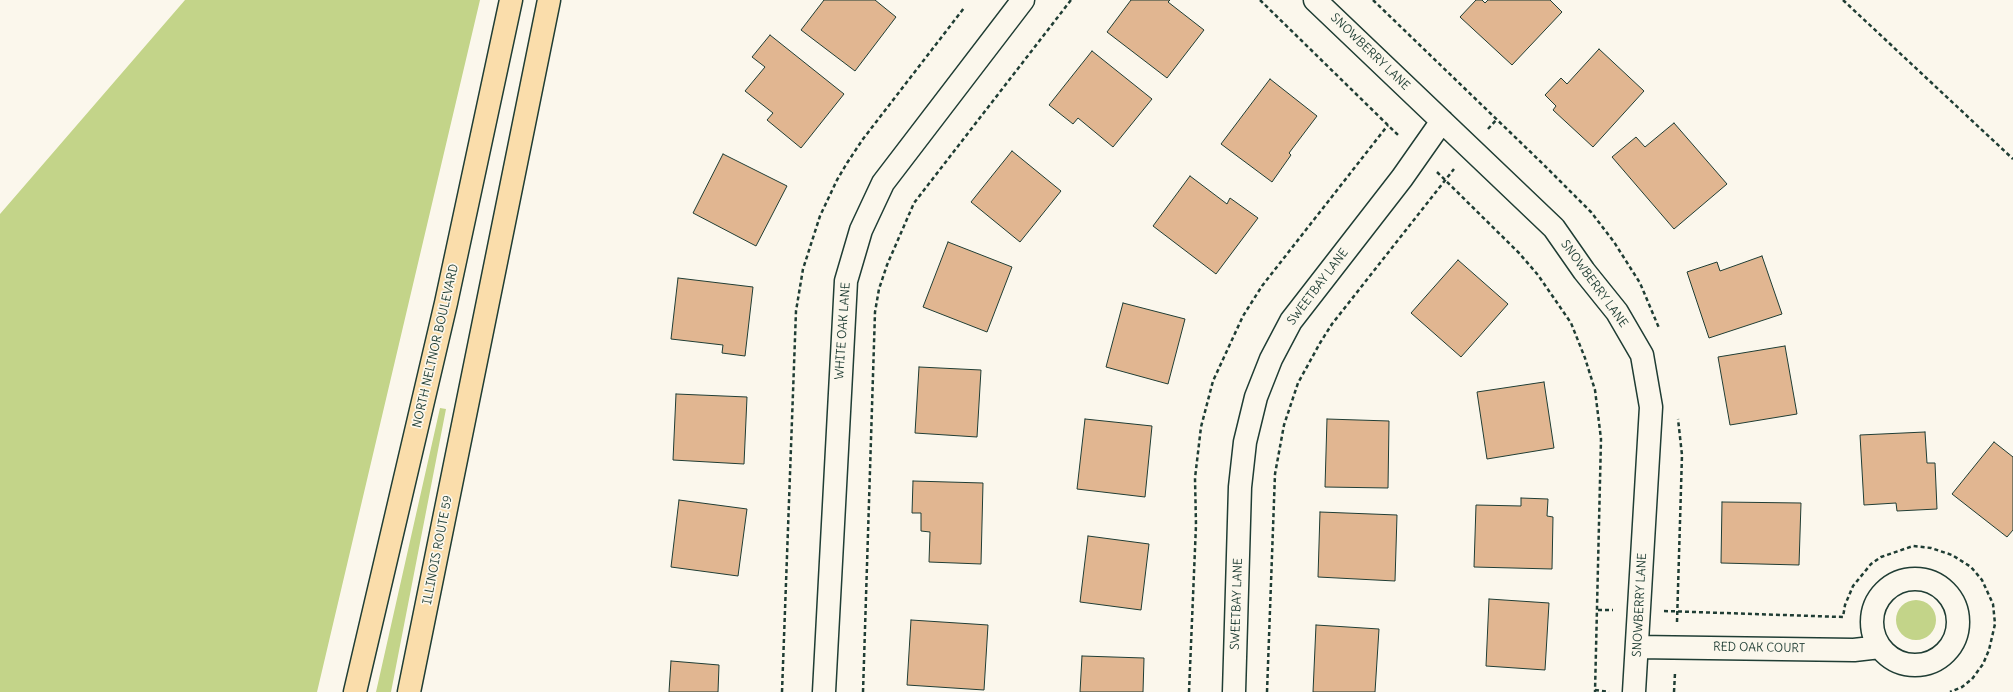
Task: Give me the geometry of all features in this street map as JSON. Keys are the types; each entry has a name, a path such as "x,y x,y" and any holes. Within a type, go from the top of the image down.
{"main road":[{"name":"NORTH NELTNOR BOULEVARD","path":"355,692 446,303 512,0"},
{"name":"ILLINOIS ROUTE 59","path":"409,692 549,0"}],"street":[{"name":"WHITE OAK LANE","path":"824,692 846,281 861,230 883,183 1023,0"},
{"name":"SNOWBERRY LANE","path":"1315,0 1554,228 1584,272 1617,312 1642,356 1651,407 1638,647 1634,692"},
{"name":"SWEETBAY LANE","path":"1234,692 1240,487 1245,442 1256,396 1271,359 1291,321 1402,178 1442,121"},
{"name":"RED OAK COURT","path":"1638,647 1854,650 1880,647"}],"path":[{"path":"863,692 875,312 879,289 887,265 914,203 1071,0"},
{"path":"1260,0 1401,137"},
{"path":"1843,0 2013,159"},
{"path":"1483,134 1497,119"},
{"path":"1267,692 1275,474 1281,438 1298,383 1328,330 1455,168"},
{"path":"1434,169 1519,253 1538,275 1571,323 1585,358 1594,390 1601,439 1595,691 1612,692"},
{"path":"1677,611 1843,617 1845,605 1853,586 1871,564 1881,557 1899,549 1913,546 1931,548 1952,555 1970,567 1982,580 1993,604 1995,624 1989,650 1983,664 1972,679 1962,687 1950,692"}],"green space":[{"path":"185,0 480,0 317,692 0,692 0,214"},
{"path":"440,408 446,409 391,692 376,692"},
{"path":"1912,600 1920,600 1927,603 1933,609 1936,620 1933,631 1927,637 1920,640 1912,640 1905,637 1899,631 1896,624 1896,616 1899,609 1905,603"}],"building":[{"path":"824,0 875,0 896,17 855,71 801,30"},
{"path":"1131,0 1170,0 1168,2 1204,30 1167,78 1107,32"},
{"path":"1476,0 1482,0 1485,3 1488,0 1550,0 1562,12 1512,65 1460,17"},
{"path":"770,35 844,94 801,148 767,120 773,113 745,91 765,67 752,57"},
{"path":"1599,49 1644,91 1593,147 1553,110 1556,106 1545,95 1561,78 1567,84"},
{"path":"1092,51 1152,99 1113,147 1078,118 1073,124 1049,105"},
{"path":"1270,79 1317,116 1289,153 1291,155 1272,182 1221,144"},
{"path":"1674,123 1727,184 1674,229 1612,157 1636,137 1645,147"},
{"path":"1012,151 1061,191 1020,242 971,202"},
{"path":"723,154 787,186 756,246 693,213"},
{"path":"1190,176 1227,204 1230,198 1258,218 1216,274 1153,226"},
{"path":"948,242 1012,267 987,332 923,307"},
{"path":"1762,256 1782,314 1709,338 1687,272 1717,262 1720,271"},
{"path":"1458,260 1508,304 1461,357 1411,313"},
{"path":"678,278 753,287 745,356 722,353 723,345 671,339"},
{"path":"1123,303 1185,319 1168,384 1106,367"},
{"path":"1785,346 1797,414 1730,425 1718,357"},
{"path":"919,367 981,370 977,437 915,433"},
{"path":"1544,382 1554,448 1487,459 1477,392"},
{"path":"676,394 747,397 744,464 673,460"},
{"path":"1085,419 1152,426 1145,497 1077,489"},
{"path":"1327,419 1389,421 1388,488 1325,487"},
{"path":"1925,432 1927,463 1935,463 1937,509 1897,511 1896,503 1864,505 1860,435"},
{"path":"1994,442 2013,457 2013,530 2007,537 1952,494"},
{"path":"913,481 983,483 981,564 929,562 930,532 921,531 921,513 912,513"},
{"path":"1521,498 1548,499 1547,516 1553,517 1552,569 1474,567 1476,505 1521,506"},
{"path":"679,500 747,509 738,576 671,567"},
{"path":"1722,502 1801,503 1799,565 1721,563"},
{"path":"1320,512 1397,515 1395,581 1318,577"},
{"path":"1088,536 1149,544 1141,610 1080,602"},
{"path":"1489,599 1549,603 1545,670 1486,666"},
{"path":"911,620 988,625 984,690 907,685"},
{"path":"1316,625 1379,629 1375,692 1313,692"},
{"path":"1082,656 1144,658 1143,692 1080,692"},
{"path":"671,661 719,665 718,692 669,692"}]}
